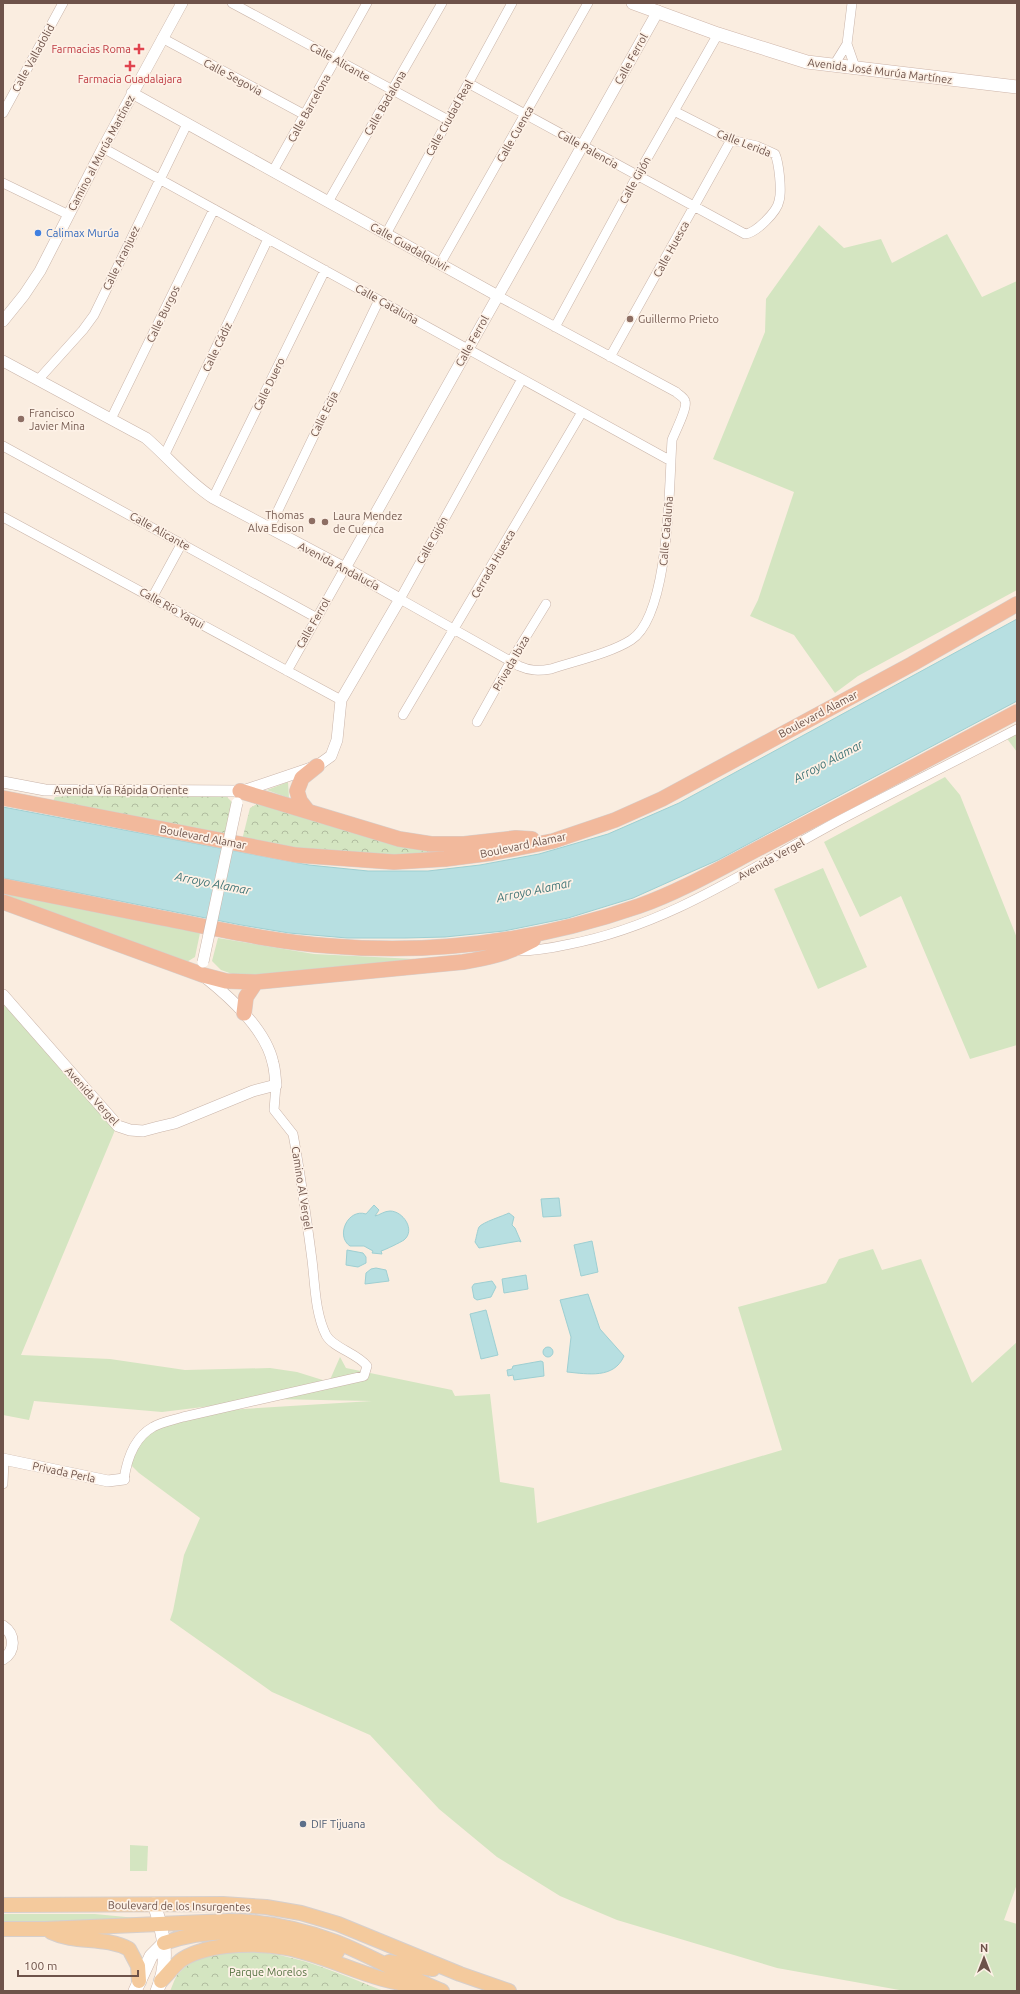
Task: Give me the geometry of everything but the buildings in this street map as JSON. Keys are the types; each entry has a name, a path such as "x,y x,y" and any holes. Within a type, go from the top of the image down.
{"highway":[{"name":"Boulevard Alamar","path":"3,798 296,855 394,862 445,859 492,853 553,841 615,820 662,799 912,664 1017,604"},
{"path":"3,886 229,932 330,946 388,949 483,944 547,933 642,905 706,875 1017,712"},
{"path":"307,810 300,801 297,791 302,778 316,766"},
{"path":"239,797 307,810 399,838 431,844 464,844 516,838 553,841"},
{"path":"3,902 203,969 226,981 256,982 463,962 490,958 512,951 547,933"},
{"path":"244,1013 246,998 256,982"}],"main road":[{"name":"Avenida José Murúa Martínez","path":"633,3 718,34 807,62 837,60 853,61 1017,87"},
{"path":"154,1904 161,1924 166,1961 159,1986"},
{"name":"Boulevard de los Insurgentes","path":"3,1905 223,1904 266,1907 301,1913 338,1924 460,1974 509,1991"},
{"name":"Boulevard de los Insurgentes","path":"3,1930 250,1921 276,1925 337,1942 437,1989"},
{"path":"45,1929 62,1937 82,1940 108,1941 129,1949 138,1966 137,1986"},
{"path":"137,1986 151,1956 164,1943 180,1937 202,1933 246,1934 287,1938 351,1956 460,1974"},
{"path":"159,1986 180,1961 194,1953 217,1947 242,1944 287,1948 380,1980 402,1985 437,1989"}],"street":[{"name":"Calle Valladolid","path":"3,113 63,3"},
{"name":"Camino al Murúa Martínez","path":"3,321 24,295 40,271 103,148 182,3"},
{"name":"Calle Alicante","path":"232,3 448,120"},
{"name":"Calle Barcelona","path":"274,171 367,3"},
{"name":"Calle Badalona","path":"328,202 442,3"},
{"name":"Calle Ciudad Real","path":"386,234 512,3"},
{"name":"Calle Cuenca","path":"440,264 588,3"},
{"path":"837,60 846,44 852,3"},
{"name":"Calle Ferrol","path":"287,671 658,11"},
{"name":"Calle Gijón","path":"555,327 637,176 718,34"},
{"name":"Calle Segovia","path":"162,38 305,116"},
{"path":"846,44 853,61"},
{"name":"Calle Palencia","path":"468,83 745,234 751,234"},
{"name":"Calle Guadalquivir","path":"132,94 274,171 498,296 676,392 685,399 686,403"},
{"name":"Calle Lerida","path":"674,111 730,140 770,151 777,159 779,201 764,222 751,234"},
{"name":"Calle Aranjuez","path":"38,380 83,330 94,315 159,179 188,124"},
{"name":"Calle Huesca","path":"610,357 695,207 730,140"},
{"name":"Calle Cataluña","path":"103,148 671,461"},
{"path":"3,183 69,215"},
{"name":"Calle Burgos","path":"111,419 214,209"},
{"name":"Calle Cádiz","path":"165,454 268,239"},
{"name":"Calle Duero","path":"213,498 325,270"},
{"name":"Calle Ecija","path":"269,529 379,300"},
{"name":"Avenida Andalucía","path":"3,361 146,438 165,454 198,488 213,498 345,568 511,661 529,670 540,671"},
{"name":"Calle Gijón","path":"341,700 400,599 522,379"},
{"name":"Calle Cataluña","path":"540,671 551,669 621,645 632,639 641,631 656,597 666,551 672,440 686,409 686,403"},
{"name":"Cerrada Huesca","path":"403,715 582,412"},
{"name":"Calle Alicante","path":"3,446 317,618"},
{"name":"Calle Río Yaqui","path":"3,517 341,700"},
{"path":"152,598 182,543"},
{"name":"Privada Ibiza","path":"477,722 511,661 546,604"},
{"path":"203,969 239,797 316,766 331,756 334,748 341,700"},
{"name":"Avenida Vergel","path":"512,951 543,949 589,940 642,924 707,895 840,820 1017,729"},
{"name":"Avenida Vía Rápida Oriente","path":"3,782 45,790 239,797"},
{"name":"Camino Al Vergel","path":"124,1479 127,1460 143,1434 154,1426 183,1417 364,1376 367,1366 362,1359 343,1348 327,1336 323,1325 317,1299 293,1134 274,1110 276,1084 273,1062 266,1045 244,1013 219,988 203,969"},
{"name":"Avenida Vergel","path":"3,995 118,1126 130,1130 143,1131 175,1122 253,1091 276,1084"},
{"path":"3,1459 3,1484"},
{"name":"Privada Perla","path":"3,1459 108,1481 124,1479"},
{"path":"3,1626 9,1631 13,1641 10,1652 3,1659"}],"green space":[{"path":"819,225 844,248 881,239 892,263 947,234 982,297 1017,281 1017,590 858,676 835,693 794,635 750,616 758,600 794,492 713,459 765,332 766,299"},
{"path":"1017,729 1017,752 1005,736"},
{"path":"945,777 960,795 1017,938 1017,1045 970,1059 901,896 860,917 824,842"},
{"path":"288,782 289,798 267,790"},
{"path":"95,794 226,796 233,803 226,835 53,801 55,797"},
{"path":"257,804 457,850 410,857 345,855 242,840 250,808"},
{"path":"823,868 867,967 818,989 774,889"},
{"path":"3,891 200,933 195,957 185,963 3,895"},
{"path":"218,938 314,954 415,959 268,975 235,975 221,970 212,961"},
{"path":"3,993 118,1123 21,1355 110,1359 185,1370 270,1368 297,1372 329,1382 340,1357 346,1368 452,1390 455,1396 490,1394 500,1482 534,1488 537,1523 782,1450 738,1307 826,1283 839,1259 873,1249 882,1270 921,1259 972,1383 1017,1342 1017,1884 1004,1920 1017,1924 1017,1991 905,1991 777,1968 617,1920 560,1896 497,1857 439,1809 370,1735 272,1692 170,1620 184,1555 200,1518 139,1473 128,1462 134,1450 154,1427 210,1411 372,1401 269,1399 162,1412 34,1401 29,1420 3,1415"},
{"path":"130,1845 148,1846 147,1871 130,1871"},
{"path":"3,1914 95,1914 136,1918 3,1925"},
{"name":"Parque Morelos","path":"247,1951 300,1960 334,1971 384,1991 170,1991 178,1974 194,1962 202,1958 220,1954"}],"water":[{"name":"Arroyo Alamar","path":"1017,619 1017,701 718,860 633,898 568,918 504,931 445,937 347,938 289,933 241,925 3,878 3,807 309,865 368,871 428,871 480,865 539,854 608,834 679,803"},
{"path":"559,1198 561,1216 543,1217 541,1199"},
{"path":"374,1205 379,1210 375,1216 388,1211 395,1212 399,1214 406,1222 409,1231 404,1240 381,1251 382,1254 372,1253 373,1251 364,1246 350,1246 346,1242 344,1236 344,1230 349,1219 360,1213 366,1214"},
{"path":"509,1213 514,1217 512,1225 515,1228 521,1242 519,1241 479,1248 475,1242 479,1227 489,1221"},
{"path":"592,1241 598,1272 581,1276 574,1245"},
{"path":"347,1250 363,1253 366,1257 366,1263 358,1267 346,1265"},
{"path":"376,1268 386,1270 389,1281 365,1284 366,1273 371,1269"},
{"path":"526,1275 528,1289 504,1293 502,1279"},
{"path":"492,1281 496,1287 491,1297 477,1300 474,1298 472,1287 474,1284"},
{"path":"588,1294 600,1329 624,1356 620,1363 607,1372 583,1374 567,1372 571,1337 560,1300"},
{"path":"486,1310 498,1355 481,1359 470,1314"},
{"path":"546,1347 550,1347 552,1348 552,1356 546,1357 543,1354 543,1350"},
{"path":"541,1361 543,1362 544,1376 514,1380 513,1375 508,1376 507,1370 512,1369 513,1366"}],"place":[{"name":"Farmacias Roma","path":"139,49"},
{"name":"Farmacia Guadalajara","path":"130,66"},
{"name":"Calimax Murúa","path":"38,233"},
{"name":"Guillermo Prieto","path":"630,319"},
{"name":"Francisco Javier Mina","path":"21,419"},
{"name":"Thomas Alva Edison","path":"312,521"},
{"name":"Laura Mendez de Cuenca","path":"325,522"},
{"name":"DIF Tijuana","path":"303,1824"}]}
